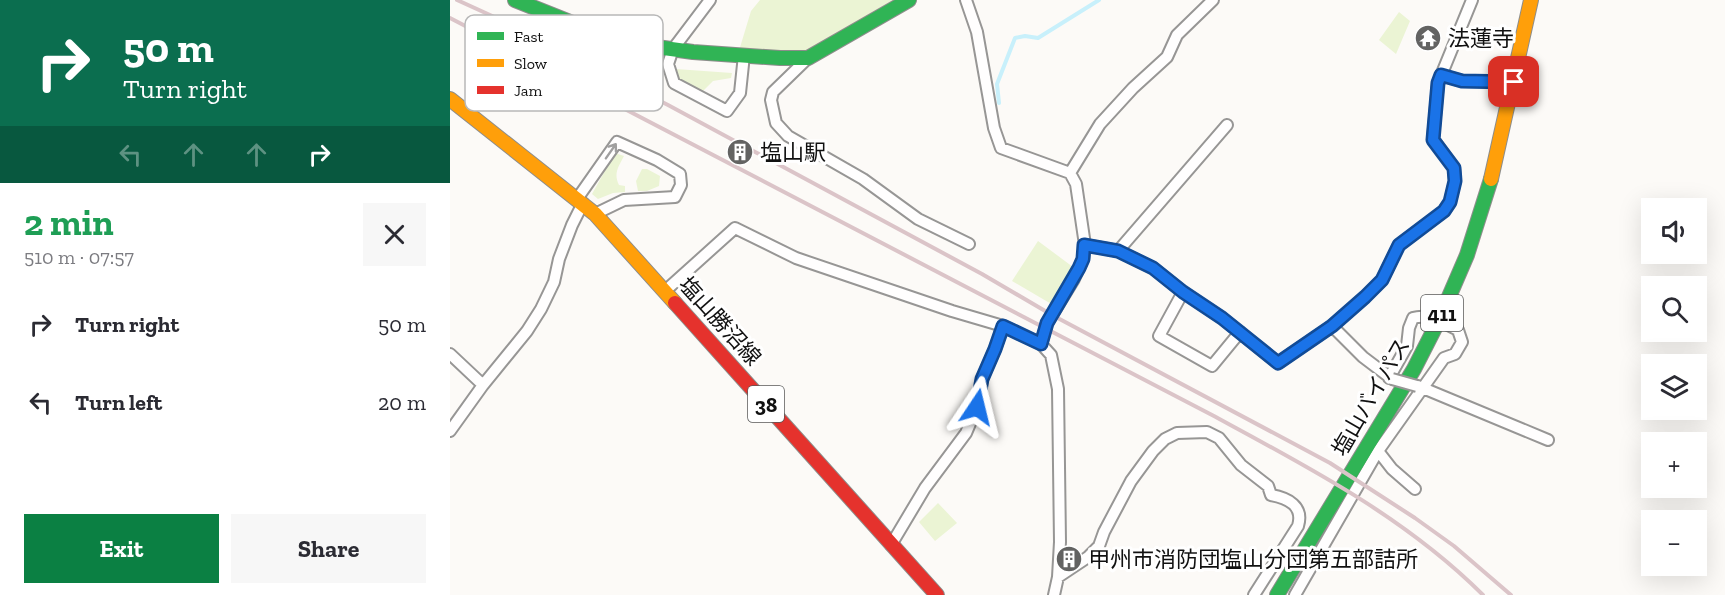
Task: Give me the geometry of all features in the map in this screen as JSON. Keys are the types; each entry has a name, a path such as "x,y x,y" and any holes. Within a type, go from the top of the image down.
{"main road":[{"path":"516,0 553,15"},
{"path":"663,48 808,58 909,0"},
{"name":"塩山バイパス","path":"1278,595 1414,369 1439,320 1467,255 1493,174 1531,0"},
{"name":"塩山勝沼線","path":"454,107 595,214 937,595"}],"street":[{"path":"710,0 673,49 668,64 674,83 727,111 740,93 744,55"},
{"path":"966,0 977,32 994,128 1001,148 1070,173 1076,184 1084,245 1083,259 1047,323 1041,344"},
{"path":"1070,173 1100,124 1133,88 1167,57 1177,35 1213,0"},
{"path":"1084,245 1118,251 1153,268 1278,363 1332,326 1382,280 1399,245 1444,211 1450,202 1455,181 1454,168 1433,140 1438,83 1472,0"},
{"path":"808,58 773,92 771,100 776,123 788,136 863,179 918,219 969,244"},
{"path":"1441,75 1462,81 1514,82"},
{"path":"1118,251 1227,125"},
{"path":"450,431 483,385 527,331 541,309 554,282 559,260 580,201 617,142 657,160 680,174 681,185 675,197 624,200 595,214"},
{"path":"665,291 735,228 796,258 1003,326 1041,344 1051,355 1058,389 1060,542 1058,577 1054,595"},
{"path":"1183,292 1159,336 1212,366 1240,332"},
{"path":"1295,595 1378,451 1420,387 1444,358 1455,354 1462,342 1458,330 1439,320 1421,315 1413,318 1407,346 1391,378"},
{"path":"891,545 925,488 966,433 977,407 982,379 1003,326"},
{"path":"1332,326 1363,357 1391,378 1420,387 1548,440"},
{"path":"450,354 483,385"},
{"path":"1058,577 1088,557 1099,546 1104,531 1131,481 1153,451 1177,433 1197,431 1207,432 1219,438 1241,465 1268,486 1271,495 1293,502 1298,510 1300,519 1298,526 1254,595"},
{"path":"1378,451 1392,469 1415,489"}],"green space":[{"path":"760,0 909,0 818,53 738,54 751,11"},
{"path":"1399,12 1410,21 1396,54 1379,40"},
{"path":"676,69 732,73 731,78 713,81 703,91 677,78"},
{"path":"615,153 624,156 617,170 617,177 619,185 625,186 625,192 613,193 598,199 592,194"},
{"path":"642,169 647,169 660,176 659,186 647,191 638,191 636,181"},
{"path":"1038,241 1073,267 1053,305 1012,281"},
{"path":"938,503 957,523 935,541 919,522"}],"waterway":[{"path":"999,103 997,84 1015,38 1025,36 1038,38 1099,0"}],"railway":[{"path":"457,0 490,15"},
{"path":"450,18 465,26"},
{"path":"663,102 982,274 1052,315 1330,463 1454,546 1511,595"},
{"path":"629,111 1284,454 1388,517 1453,567 1483,595"}],"traffic: fast":[{"path":"515,0 552,15"},
{"path":"663,48 693,52 808,58 909,0"},
{"path":"1277,595 1414,369 1439,320 1467,255 1491,179"}],"traffic: slow":[{"path":"1491,179 1531,0"},
{"path":"450,99 465,111"},
{"path":"465,111 595,214 675,303"}],"traffic: jam":[{"path":"675,303 937,595"}],"place":[{"name":"法蓮寺","path":"1428,38"},
{"name":"塩山駅","path":"740,152"},
{"name":"甲州市消防団塩山分団第五部詰所","path":"1069,559"}],"route":[{"path":"977,407 982,379 1003,326 1041,344 1047,323 1074,279 1083,259 1084,245 1118,251 1153,268 1165,279 1222,318 1278,363 1332,326 1365,297 1382,280 1399,245 1444,211 1450,202 1455,181 1454,168 1433,140 1438,83 1441,75 1462,81 1514,82"}]}
